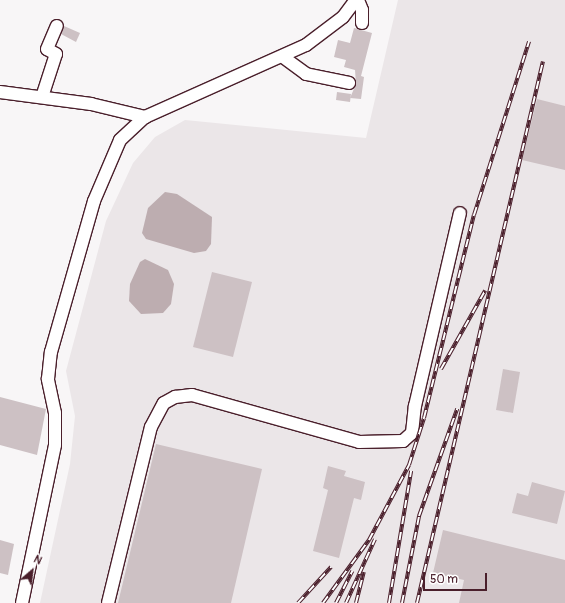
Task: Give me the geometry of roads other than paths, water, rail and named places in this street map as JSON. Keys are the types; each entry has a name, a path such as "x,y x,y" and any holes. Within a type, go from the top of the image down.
{"street":[{"path":"22,603 55,445 55,413 48,378 51,352 94,201 105,172 120,140 145,117 283,57 325,32 343,17 357,0 362,10 362,23"},
{"path":"42,97 56,54 46,49 57,26"},
{"path":"283,57 306,74 350,83"},
{"path":"0,92 91,104 145,117"},
{"path":"108,603 151,427 164,403 175,397 192,395 359,442 403,441 412,433 415,406 460,213"}],"railway":[{"path":"323,603 369,540 409,465 424,418 474,215 529,42"},
{"path":"417,603 543,61"},
{"path":"441,369 485,291"},
{"path":"402,603 419,516 457,409"},
{"path":"389,603 411,471"},
{"path":"346,603 375,539"},
{"path":"298,603 331,567"},
{"path":"336,603 352,571"},
{"path":"356,603 364,572"}]}
